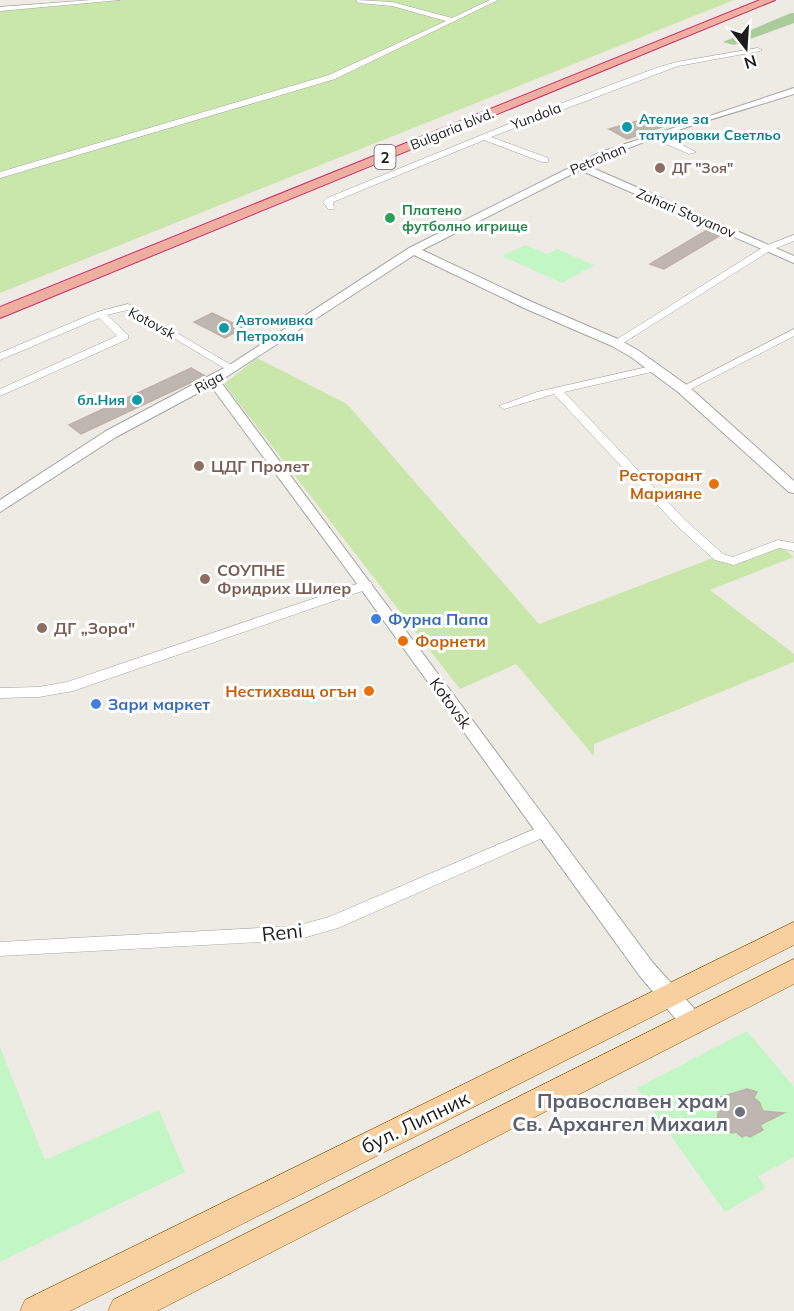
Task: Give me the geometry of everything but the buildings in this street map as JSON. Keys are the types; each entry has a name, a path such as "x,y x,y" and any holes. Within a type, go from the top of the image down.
{"highway":[{"name":"Bulgaria blvd.","path":"0,303 752,0"},
{"name":"Bulgaria blvd.","path":"0,313 770,0"}],"main road":[{"name":"бул. Липник","path":"36,1311 794,933"},
{"name":"бул. Липник","path":"124,1311 794,971"}],"street":[{"path":"0,9 117,0"},
{"path":"0,175 308,86 495,0"},
{"path":"359,1 392,4 452,20"},
{"name":"Yundola","path":"331,207 327,202 330,200 484,137 677,64 758,50"},
{"name":"Petrohan","path":"413,250 579,166 656,136 794,92"},
{"path":"656,136 692,153"},
{"path":"484,137 545,160"},
{"name":"Zahari Stoyanov","path":"579,166 794,260"},
{"path":"616,343 768,248 794,238"},
{"path":"413,250 528,305 616,343 656,368 683,389 794,489"},
{"name":"Riga","path":"0,507 111,434 233,369 413,250"},
{"name":"Kotovsk","path":"0,357 100,314 128,307 233,369"},
{"path":"0,393 124,337 100,314"},
{"path":"683,389 794,332"},
{"path":"504,406 539,394 558,392 656,368"},
{"name":"Kotovsk","path":"213,380 366,585 544,831 668,996 692,1022"},
{"path":"558,392 681,523 718,556 734,561 778,544 794,547"},
{"path":"0,693 39,692 68,687 366,585"},
{"name":"Reni","path":"0,949 296,933 333,923 544,831"}],"green space":[{"path":"108,0 734,0 0,293 0,9"},
{"path":"794,13 794,23 734,45 723,42"},
{"path":"525,245 547,254 557,249 594,265 562,283 502,256"},
{"path":"257,358 347,404 539,624 718,556 734,561 778,544 794,557 710,590 794,654 794,662 594,744 594,756 516,664 460,689 224,384"},
{"path":"747,1031 794,1087 794,1157 758,1176 766,1188 725,1212 637,1088"},
{"path":"0,1047 45,1160 159,1110 185,1172 0,1262"}],"place":[{"name":"Ателие за татуировки Светльо","path":"627,127"},
{"name":"ДГ \"Зоя\"","path":"660,168"},
{"name":"Платено футболно игрище","path":"390,218"},
{"name":"Автомивка Петрохан","path":"224,328"},
{"name":"бл.Ния","path":"137,400"},
{"name":"ЦДГ Пролет","path":"199,466"},
{"name":"Ресторант Марияне","path":"714,484"},
{"name":"СОУПНЕ Фридрих Шилер","path":"205,579"},
{"name":"Фурна Папа","path":"376,619"},
{"name":"ДГ „Зора\"","path":"42,628"},
{"name":"Форнети","path":"403,641"},
{"name":"Нестихващ огън","path":"369,691"},
{"name":"Зари маркет","path":"96,704"},
{"name":"Православен храм Св. Архангел Михаил","path":"740,1112"}]}
